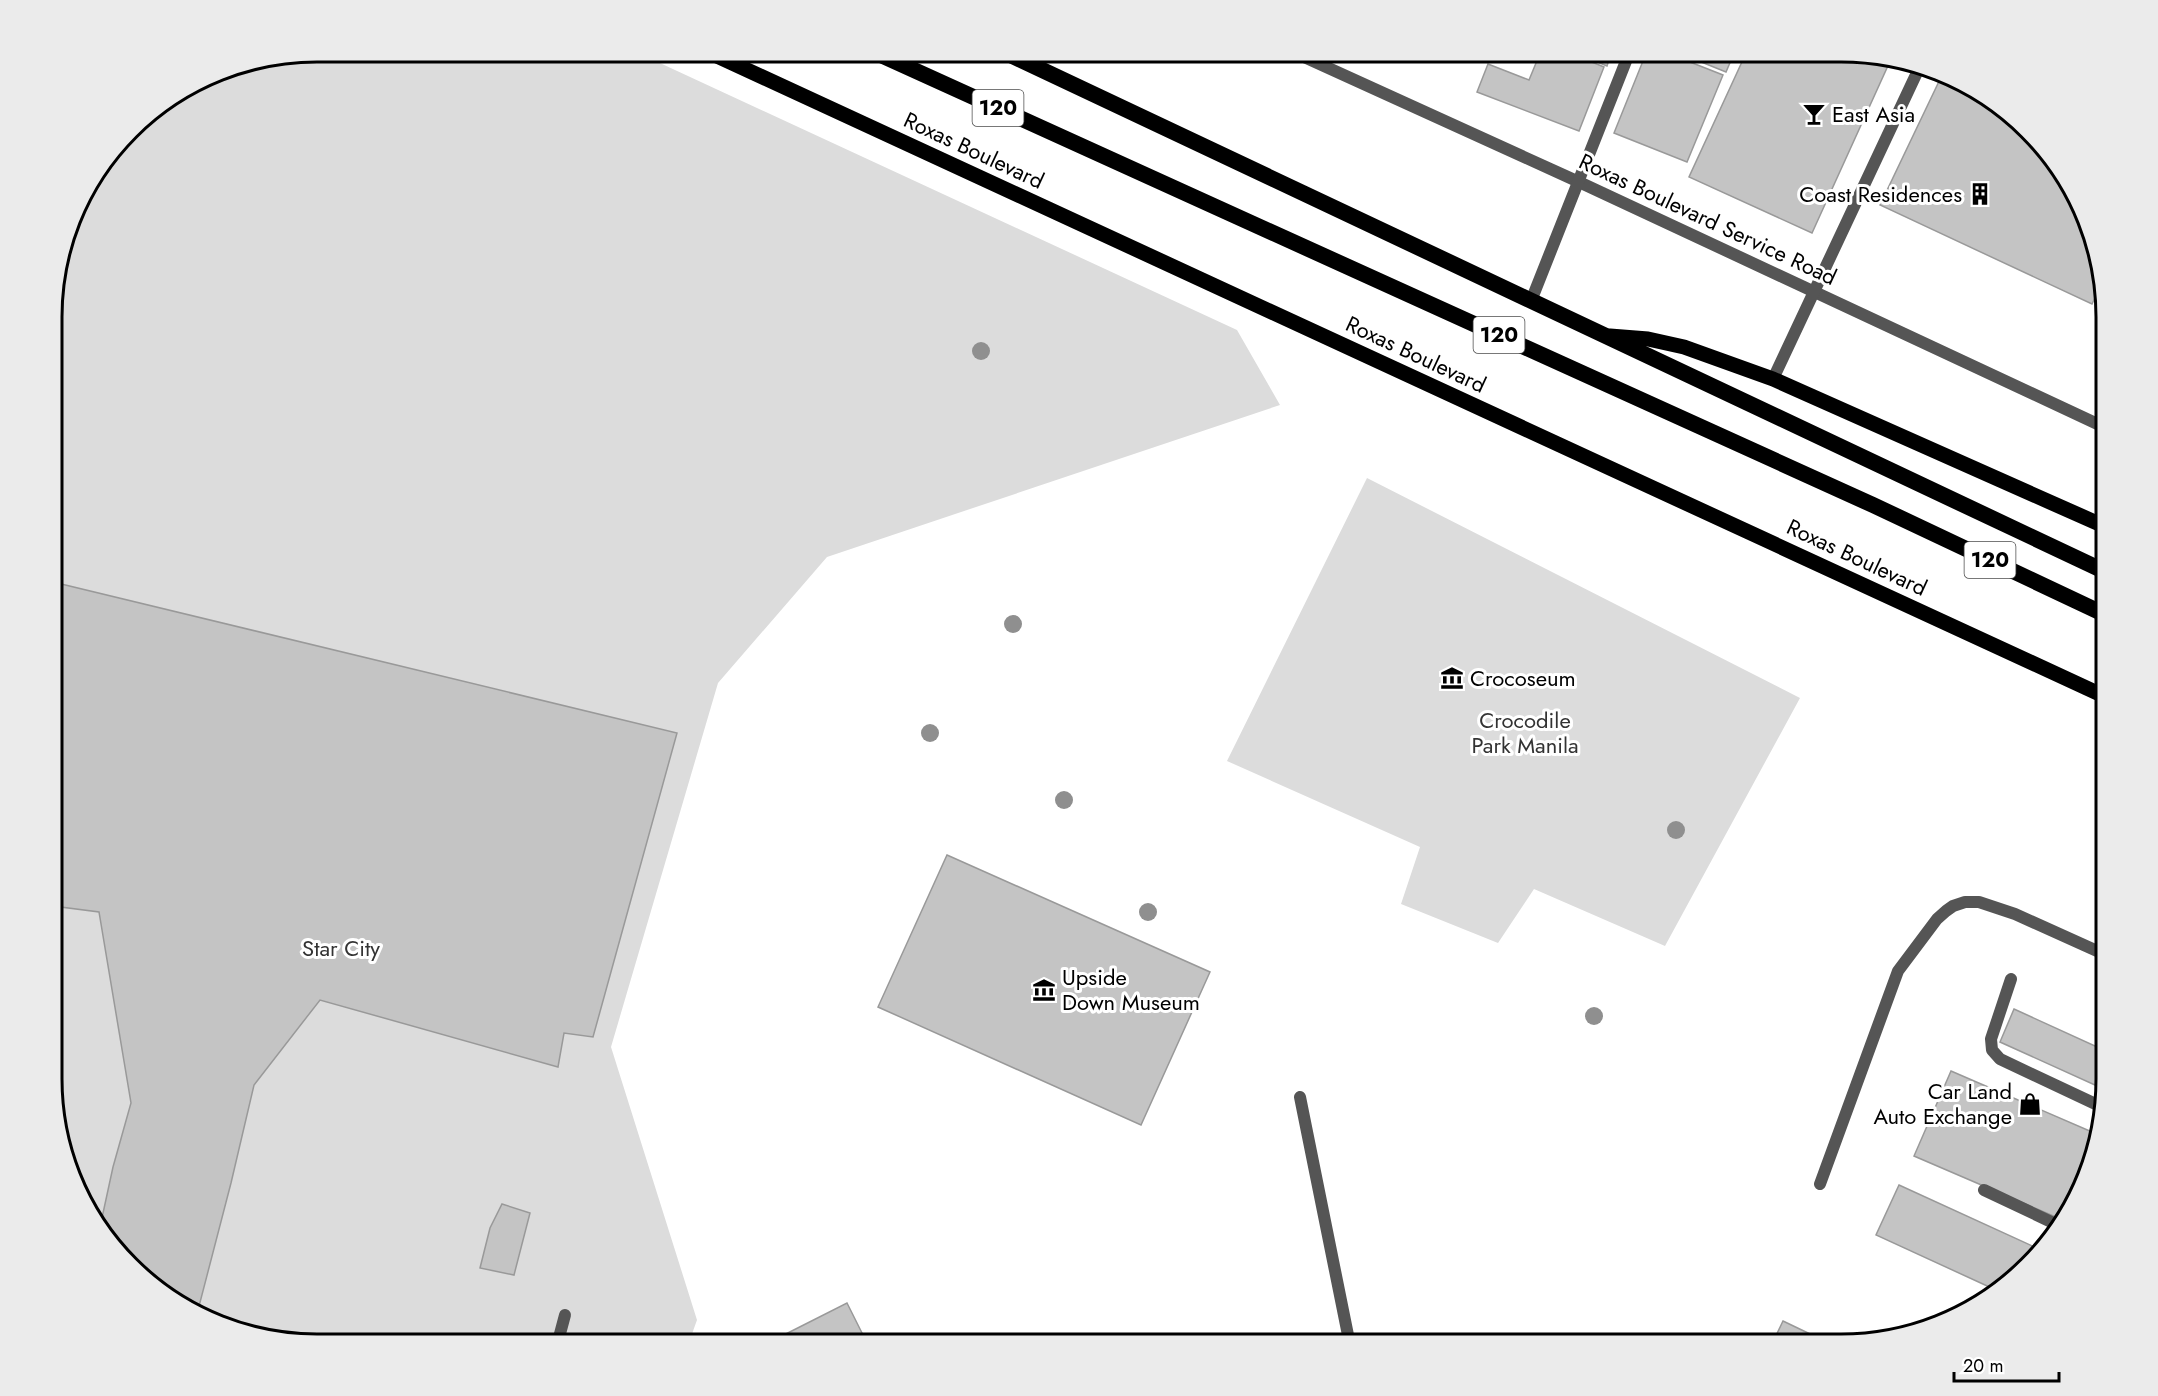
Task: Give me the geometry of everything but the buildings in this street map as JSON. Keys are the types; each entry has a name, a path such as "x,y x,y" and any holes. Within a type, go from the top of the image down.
{"highway":[{"name":"120","path":"897,62 1873,505 2096,610"},
{"name":"120","path":"1025,62 2096,567"}],"main road":[{"name":"Roxas Boulevard","path":"730,62 2096,692"},
{"path":"1609,336 1648,339 1684,347 1773,379 2096,523"}],"street":[{"name":"Roxas Boulevard Service Road","path":"1315,62 1580,182 2096,423"},
{"path":"1531,300 1580,182 1626,62"},
{"path":"1773,379 1917,73"},
{"path":"1820,1184 1898,971 1937,919 1946,911 1965,902 1979,902 2015,914 2096,951"},
{"path":"2011,979 1991,1040 1992,1050 2000,1059 2095,1104"},
{"path":"1300,1097 1348,1334"},
{"path":"1984,1190 2053,1223"},
{"path":"560,1334 565,1316"}],"green space":[{"name":"Star City","path":"299,62 658,62 1237,330 1280,405 827,557 718,683 611,1047 697,1320 692,1334 299,1334 250,1326 203,1308 175,1292 136,1260 104,1221 88,1193 75,1162 66,1130 62,1097 62,299 66,266 75,234 88,203 104,175 125,148 148,125 175,104 203,88 234,75 266,66"},
{"name":"Crocodile Park Manila","path":"1367,478 1800,698 1665,946 1534,889 1498,943 1401,904 1420,847 1227,761"}],"place":[{"name":"East Asia","path":"1814,114"},
{"name":"Coast Residences","path":"1980,194"},
{"name":"Crocoseum","path":"1452,678"},
{"name":"Upside Down Museum","path":"1044,990"},
{"name":"Car Land Auto Exchange","path":"2030,1104"}]}
